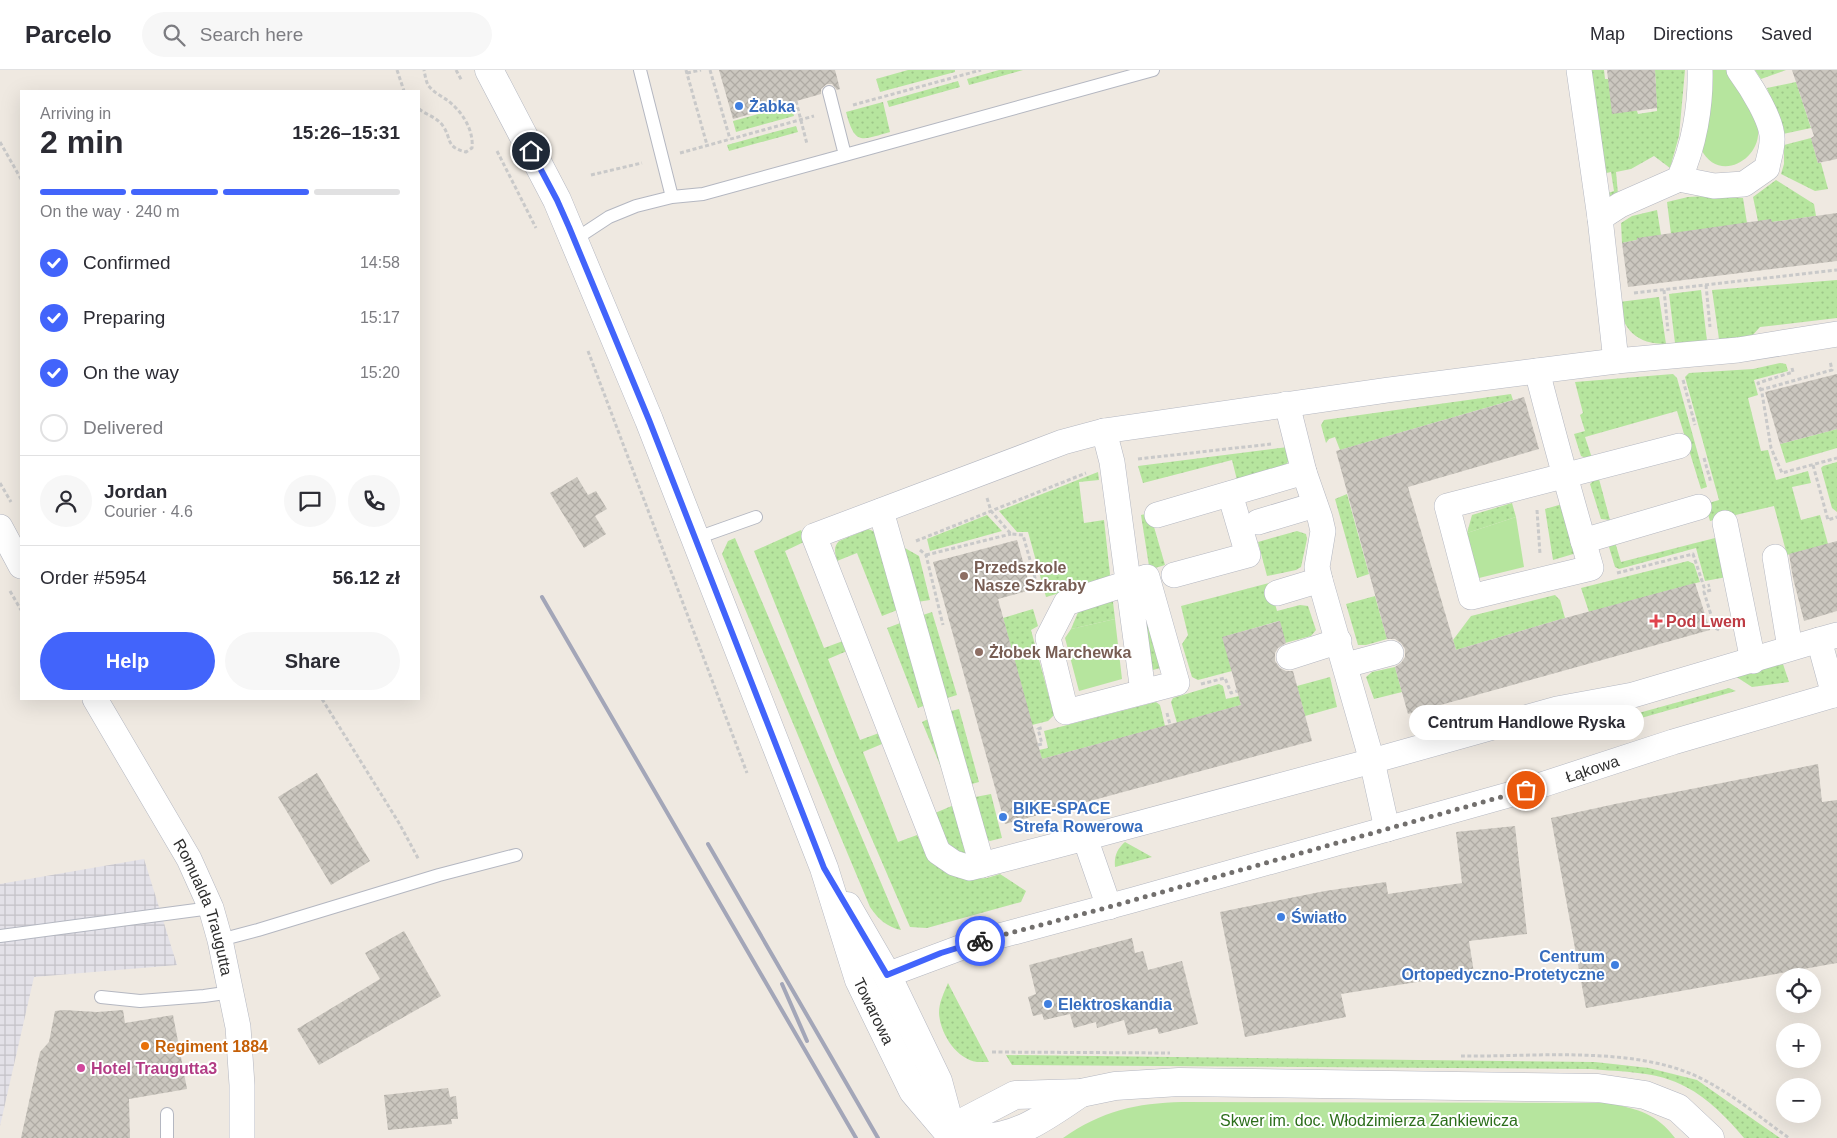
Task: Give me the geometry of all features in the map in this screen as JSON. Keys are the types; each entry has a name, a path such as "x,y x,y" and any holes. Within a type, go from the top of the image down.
{"main road":[{"name":"Towarowa","path":"489,70 557,200 649,420 824,868 858,980 914,1091 953,1138"},
{"name":"Towarowa","path":"824,868 887,975 938,1081 953,1138"},
{"path":"953,1138 967,1120 1016,1095 1081,1093 1115,1086 1179,1082 1598,1088 1646,1094 1678,1108 1706,1136"},
{"path":"981,1138 994,1138 1032,1126 1081,1093"}],"street":[{"path":"1579,70 1600,218 1616,361"},
{"path":"1679,179 1689,158 1700,90 1700,70"},
{"path":"1600,218 1620,205 1679,179 1714,186 1744,184 1766,168 1773,139 1765,113 1739,70"},
{"path":"1835,694 1828,637 1633,695 1557,709 1372,761 970,868 954,863 938,852 814,536 1063,442 1104,431 1287,404 1537,371 1616,361 1738,350 1837,334"},
{"path":"1537,371 1565,476 1591,568 1471,597 1448,506 1535,484 1565,476 1679,446"},
{"path":"1287,404 1304,472 1323,531 1318,559 1320,580 1372,761 1388,829"},
{"path":"1104,431 1112,462 1143,692"},
{"path":"1157,515 1304,472"},
{"path":"1174,575 1248,555 1230,494"},
{"path":"1258,522 1315,505"},
{"path":"1583,541 1699,507"},
{"path":"881,511 982,866"},
{"path":"1725,523 1753,660"},
{"path":"0,528 20,564"},
{"path":"1775,556 1790,648"},
{"path":"1147,576 1177,683 1066,712 1048,638 1066,602 1147,576"},
{"path":"1277,593 1320,580"},
{"path":"1290,657 1339,641"},
{"path":"1346,666 1391,653"},
{"name":"Łąkowa","path":"887,975 973,943 1109,907 1526,790 1673,742 1835,694"},
{"name":"Romualda Traugutta","path":"96,700 189,859 211,908 232,992 238,1027 242,1085 242,1138"},
{"path":"1085,838 1109,907"}],"lane":[{"path":"640,70 672,197"},
{"path":"574,240 609,217 627,209 672,197 703,194 1154,70"},
{"path":"829,92 845,155"},
{"path":"694,539 756,517"},
{"path":"220,940 428,878 516,855"},
{"path":"0,936 211,908"},
{"path":"101,997 140,1000 204,996 232,992"},
{"path":"167,1114 167,1138"}],"path":[{"path":"397,70 404,90"},
{"path":"420,110 443,126 449,142 456,150 466,152 472,148 473,140 469,125 449,102 428,85 424,70"},
{"path":"456,70 465,87"},
{"path":"701,70 686,72 707,145"},
{"path":"710,70 730,139"},
{"path":"591,176 981,70"},
{"path":"796,101 813,164"},
{"path":"0,142 20,177"},
{"path":"495,146 538,232"},
{"path":"1608,296 1837,270"},
{"path":"1706,285 1714,352"},
{"path":"1664,290 1671,356"},
{"path":"586,348 747,773"},
{"path":"1760,390 1832,370"},
{"path":"1793,372 1758,383 1762,393 1771,448 1782,473 1837,458"},
{"path":"1812,465 1828,520 1837,517"},
{"path":"979,474 991,511 1011,534"},
{"path":"1535,484 1542,580"},
{"path":"926,556 1011,534 1023,535 1037,585"},
{"path":"1591,568 1617,573 1693,554 1704,587"},
{"path":"1704,592 1715,628"},
{"path":"1177,683 1193,686 1225,678 1231,693 1237,691"},
{"path":"323,700 399,823 428,878"}],"shaded area":[{"path":"144,859 177,965 34,977 0,1126 0,884"}],"green space":[{"path":"908,70 955,70 955,72 880,92 876,79"},
{"path":"999,70 1023,70 969,85 967,79"},
{"path":"1588,70 1604,70 1605,79 1608,79 1638,114 1657,111 1655,70 1685,70 1679,136 1670,168 1654,156 1631,169 1616,172 1618,194 1609,198 1605,194 1614,191 1611,172 1602,174"},
{"path":"1711,70 1728,70 1758,128 1757,140 1753,150 1737,164 1728,166 1718,165 1708,159 1701,149 1712,97"},
{"path":"1755,70 1786,70 1761,79"},
{"path":"958,81 960,87 889,107 887,101"},
{"path":"1796,82 1811,128 1783,134 1767,88"},
{"path":"883,102 890,132 860,138 853,131 846,112"},
{"path":"791,105 794,116 736,132 733,121"},
{"path":"796,126 798,132 729,151 727,145"},
{"path":"1811,138 1818,163 1821,163 1828,189 1815,191 1781,174 1784,164 1784,145"},
{"path":"1776,180 1814,204 1816,216 1772,222 1758,221 1753,197"},
{"path":"1688,197 1743,198 1747,223 1671,234 1667,202"},
{"path":"1657,210 1661,235 1622,243 1621,223 1632,216"},
{"path":"1837,280 1837,318 1760,327 1751,337 1719,339 1712,290"},
{"path":"1701,290 1707,341 1675,343 1669,294"},
{"path":"1659,297 1666,344 1647,341 1633,334 1624,320 1619,302"},
{"path":"1780,363 1786,364 1788,371 1754,380 1758,395 1748,398 1761,451 1768,450 1776,480 1808,471 1811,483 1792,487 1801,520 1820,515 1828,544 1787,555 1774,506 1710,521 1705,504 1719,500 1685,377 1689,373 1753,369"},
{"path":"1673,374 1677,378 1707,487 1701,489 1677,411 1585,437 1592,458 1581,456 1574,434 1585,431 1580,415 1583,413 1575,382"},
{"path":"1511,394 1513,400 1340,450 1335,437 1329,439 1326,443 1321,425 1324,420"},
{"path":"1837,429 1837,448 1786,463 1780,444"},
{"path":"1288,447 1290,459 1285,466 1237,480 1232,460 1143,483 1138,466"},
{"path":"1837,462 1837,512 1832,508 1821,468"},
{"path":"1098,472 1099,480 1079,482 1084,523 1104,520 1109,579 1046,597 1028,532 1017,532 999,511"},
{"path":"1599,479 1610,520 1601,519 1590,484"},
{"path":"1347,494 1369,574 1357,578 1335,499"},
{"path":"1512,503 1516,517 1467,533 1472,515"},
{"path":"1566,503 1580,552 1553,560 1545,509"},
{"path":"1150,513 1165,565 1152,569 1149,566 1141,515"},
{"path":"987,515 1002,531 930,551 927,539"},
{"path":"1516,517 1524,567 1479,578 1467,533"},
{"path":"868,529 878,533 900,609 882,616 857,553 837,561 835,553 835,548 839,541"},
{"path":"801,530 806,541 785,551 824,648 843,641 847,651 828,659 860,740 879,733 882,744 863,752 898,842 917,835 922,845 973,879 987,878 1000,874 1026,891 1021,902 927,928 910,927 836,756 754,551"},
{"path":"1297,531 1306,534 1307,539 1301,567 1296,570 1267,576 1258,542"},
{"path":"735,538 901,930 883,922 870,907 722,554 728,541"},
{"path":"1715,538 1727,577 1705,581 1696,548 1619,569 1615,567 1609,547 1615,542 1621,562"},
{"path":"903,547 919,556 930,600 917,602"},
{"path":"1688,561 1694,564 1700,582 1589,612 1581,588"},
{"path":"1269,583 1277,611 1300,605 1308,606 1316,630 1311,636 1285,643 1279,621 1223,637 1232,671 1198,680 1192,677 1182,644 1188,635 1181,606"},
{"path":"1555,595 1560,600 1565,618 1456,650 1453,640 1471,616"},
{"path":"1375,596 1387,639 1366,645 1358,645 1346,604"},
{"path":"1113,602 1115,619 1071,629 1079,610"},
{"path":"1033,609 1038,626 1031,630 1054,715 1048,721 1032,725 1003,618"},
{"path":"1145,609 1164,667 1153,670 1149,668"},
{"path":"932,612 957,695 944,699 920,616"},
{"path":"1115,619 1122,679 1079,691 1065,638 1071,629"},
{"path":"903,622 926,705 918,708 887,628"},
{"path":"1783,664 1789,682 1752,687 1735,676"},
{"path":"1395,667 1402,692 1374,699 1366,677 1372,672"},
{"path":"1330,677 1337,707 1305,716 1297,686"},
{"path":"1219,684 1223,686 1226,699 1239,696 1241,705 1177,723 1171,702 1173,698"},
{"path":"1729,688 1736,691 1606,728 1599,724"},
{"path":"1156,702 1160,705 1165,726 1042,759 1039,750 1048,748 1044,731"},
{"path":"959,709 979,782 968,785 947,712"},
{"path":"930,718 951,791 922,722"},
{"path":"991,794 1002,838 990,841 985,839 970,798"},
{"path":"954,805 968,856 949,844 935,813"},
{"path":"1125,842 1152,857 1115,867 1117,853"},
{"path":"948,983 989,1062 977,1062 962,1056 946,1037 940,1021 939,1009"},
{"path":"1006,1055 1595,1062 1649,1068 1697,1080 1780,1138 1744,1138 1717,1110 1694,1092 1664,1078 1627,1072 1591,1069 1012,1065"},
{"name":"Skwer im. doc. Włodzimierza Zankiewicza","path":"1182,1102 1610,1103 1630,1108 1654,1118 1675,1138 1063,1138 1091,1121 1120,1110 1150,1104"}],"building":[{"path":"719,70 835,70 840,89 837,90 832,84 827,84 821,89 821,94 733,119"},
{"path":"1607,70 1655,70 1657,108 1612,114"},
{"path":"1792,70 1837,70 1837,159 1818,163 1811,138 1814,136"},
{"path":"1837,213 1837,261 1628,287 1622,243 1637,240 1637,238 1771,219 1772,222"},
{"path":"1837,374 1837,429 1780,444 1765,392"},
{"path":"1524,397 1539,449 1408,487 1456,650 1695,583 1710,630 1408,714 1395,667 1405,657 1405,649 1395,639 1387,639 1336,451"},
{"path":"577,477 588,495 596,491 607,509 595,516 606,534 584,548 550,493"},
{"path":"1017,540 1031,590 998,599 1042,759 1241,705 1222,637 1280,621 1286,643 1278,648 1275,653 1275,661 1280,668 1286,671 1293,671 1312,741 1005,824 933,562"},
{"path":"1837,541 1837,611 1804,621 1789,554"},
{"path":"1818,764 1822,802 1837,800 1837,963 1809,968 1776,968 1776,974 1586,1008 1551,818"},
{"path":"317,773 370,861 331,885 278,797"},
{"path":"1515,826 1527,934 1469,941 1474,973 1341,994 1346,1017 1245,1037 1220,912 1325,891 1386,882 1388,894 1462,883 1456,832"},
{"path":"404,931 441,996 319,1065 297,1029 380,979 365,953"},
{"path":"1132,938 1135,953 1143,951 1148,970 1182,961 1198,1024 1159,1034 1157,1028 1128,1035 1124,1020 1097,1028 1096,1022 1074,1028 1070,1014 1044,1020 1042,1014 1033,1016 1028,997 1036,994 1029,965"},
{"name":"Hotel Traugutta3","path":"123,1010 125,1023 173,1015 187,1089 129,1099 130,1138 21,1138 40,1052 49,1042 55,1011 97,1012"},
{"path":"448,1088 450,1097 456,1096 458,1119 451,1119 452,1124 388,1130 384,1095"}],"railway":[{"path":"542,597 856,1138"},
{"path":"708,844 878,1138"},
{"path":"782,984 807,1041"}],"way so far":[{"path":"980,941 1109,907 1526,790"}],"place":[{"name":"Żabka","path":"739,106"},
{"name":"Przedszkole Nasze Szkraby","path":"964,576"},
{"name":"Pod Lwem","path":"1656,621"},
{"name":"Żłobek Marchewka","path":"979,652"},
{"name":"Centrum Handlowe Ryska","path":"1526,790"},
{"name":"BIKE-SPACE Strefa Rowerowa","path":"1003,817"},
{"name":"Światło","path":"1281,917"},
{"name":"Centrum Ortopedyczno-Protetyczne","path":"1615,965"},
{"name":"Elektroskandia","path":"1048,1004"},
{"name":"Regiment 1884","path":"145,1046"},
{"name":"Hotel Traugutta3","path":"81,1068"}],"route":[{"path":"531,151 569,227 649,420 824,868 887,975 941,953 980,941"}]}
